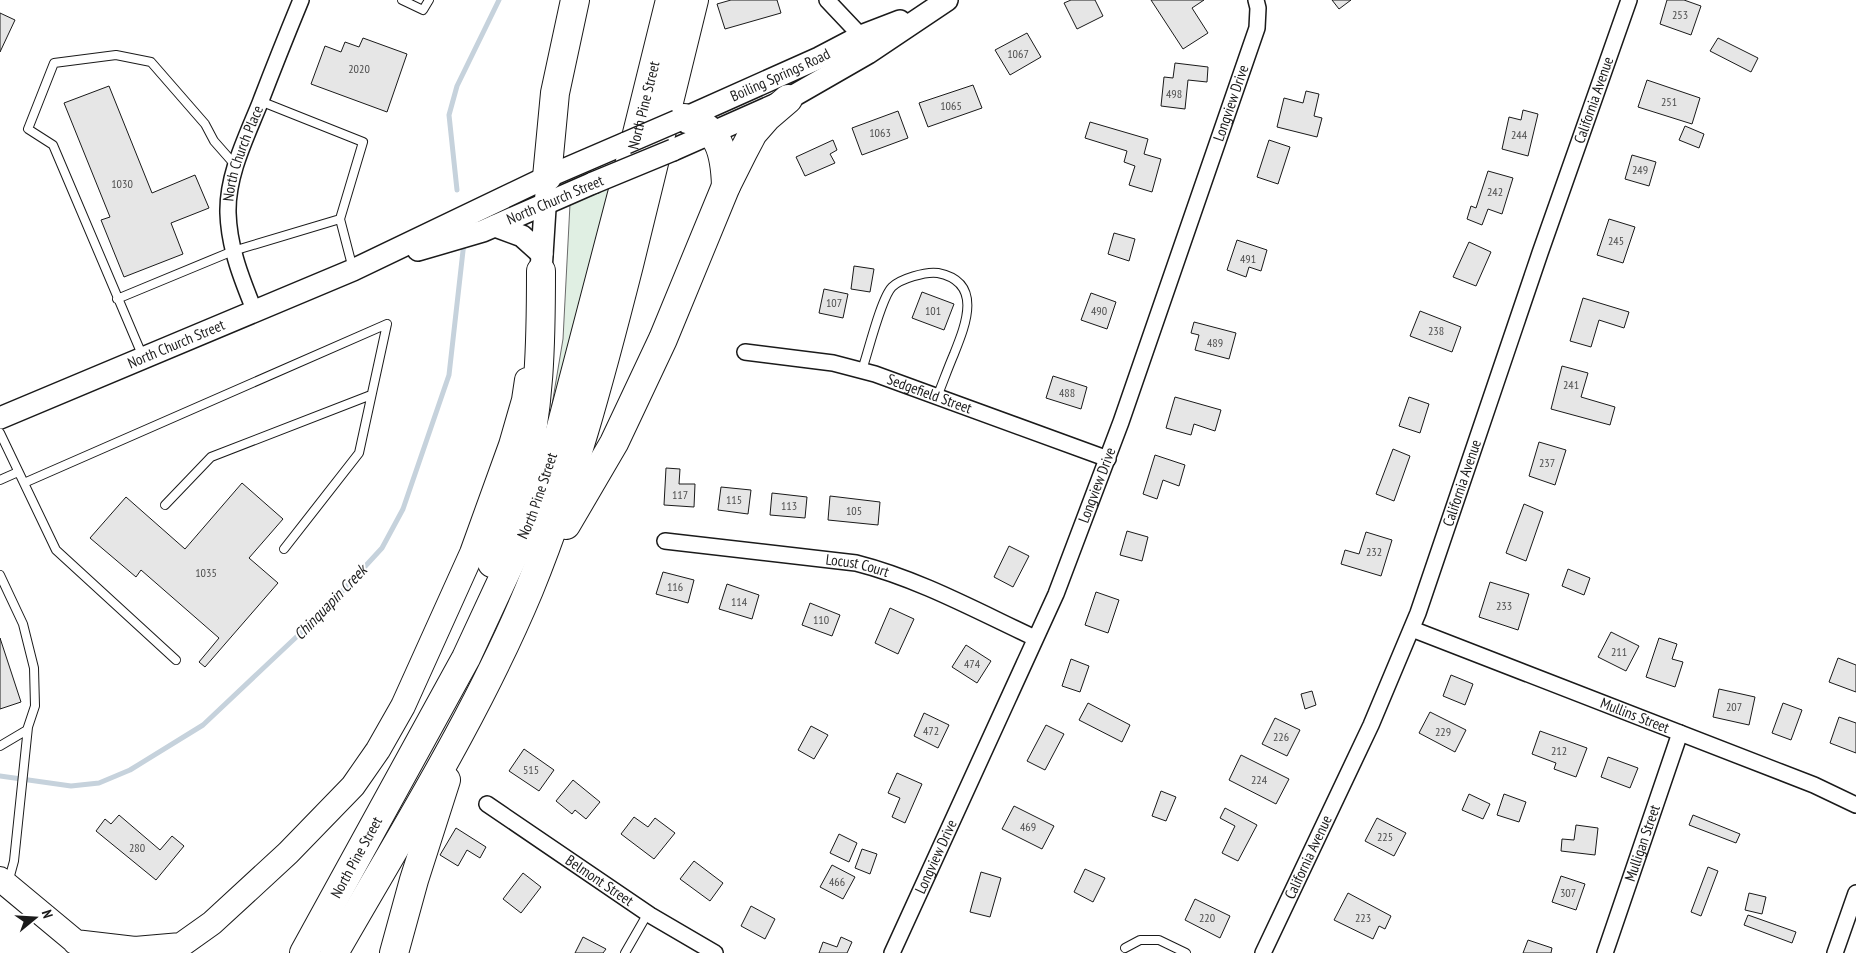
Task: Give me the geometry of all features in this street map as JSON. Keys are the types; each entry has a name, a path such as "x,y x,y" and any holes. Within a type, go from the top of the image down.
{"highway":[{"path":"546,190 554,93 575,0"},
{"name":"North Pine Street","path":"304,953 457,675 531,518 560,432 670,0"},
{"name":"North Pine Street","path":"334,953 460,735 498,659 529,589 556,518 581,445 602,371 694,0"},
{"path":"529,589 614,443 663,339 726,186 753,133 767,117 788,99"},
{"path":"681,120 702,124 712,134 721,149 725,166 726,186"},
{"path":"478,631 484,587 522,481 530,441 537,400 541,351 542,262"},
{"path":"394,953 411,889 430,836 460,735"}],"main road":[{"name":"Boiling Springs Road","path":"642,162 712,134 788,99 865,44 941,3"},
{"name":"Boiling Springs Road","path":"626,143 819,58 865,44"},
{"name":"North Church Street","path":"353,270 495,226 593,157 626,143"},
{"name":"North Church Street","path":"0,418 546,190 593,183 642,162"},
{"path":"3,887 82,947 178,949 212,922 288,853 352,786 378,750 403,706 472,553 511,445 524,400 542,262 546,190"},
{"path":"495,226 522,236 542,262"}],"street":[{"name":"North Church Place","path":"255,312 231,242 228,212 231,182 260,101 301,0"},
{"path":"827,0 865,44"},
{"name":"Longview Drive","path":"892,953 1056,594 1108,459 1258,28 1256,0"},
{"name":"California Avenue","path":"1263,953 1371,725 1412,629 1540,253 1629,0"},
{"name":"Sedgefield Street","path":"745,352 832,363 862,370 1108,459"},
{"name":"Locust Court","path":"665,541 856,563 879,569 929,589 1035,638"},
{"name":"Mullins Street","path":"1412,629 1814,785 1856,806"},
{"name":"Mulligan Street","path":"1605,953 1680,734"},
{"name":"Belmont Street","path":"487,804 648,913 715,953"},
{"path":"1835,953 1856,894"}],"lane":[{"path":"402,0 423,10 428,0"},
{"path":"144,359 53,145 28,129 54,64 116,55 151,62 204,124 214,141 236,166"},
{"path":"260,101 363,142 340,220 353,270"},
{"path":"117,299 233,251 340,220"},
{"path":"862,370 884,298 892,286 913,276 933,272 948,275 962,285 968,297 968,310 966,325 937,397"},
{"path":"24,483 387,324 359,453 284,550"},
{"path":"165,505 211,457 372,395"},
{"path":"0,433 56,550 176,660"},
{"path":"0,480 18,472"},
{"path":"0,575 23,624 34,668 35,706 28,727 14,861 3,887"},
{"path":"0,746 27,730 28,727"},
{"path":"625,953 648,913"},
{"path":"1125,948 1140,940 1159,940 1186,953"}],"green space":[{"path":"622,181 541,471 563,339 570,204"}],"building":[{"path":"731,0 777,0 781,13 725,29 717,4"},
{"path":"1071,0 1095,0 1103,16 1077,29 1064,3"},
{"path":"1151,0 1204,0 1192,8 1208,33 1183,49"},
{"path":"1332,0 1351,0 1339,9"},
{"path":"1667,0 1684,0 1701,6 1691,35 1660,24"},
{"path":"0,13 15,20 0,52"},
{"path":"1027,33 1041,57 1010,75 995,50"},
{"path":"363,38 407,54 387,112 311,84 325,46 341,52 345,42 359,47"},
{"path":"1718,38 1758,58 1751,72 1710,51"},
{"path":"1175,63 1208,67 1207,82 1188,80 1185,109 1161,106 1164,77 1173,78"},
{"path":"1647,80 1700,98 1692,124 1638,107"},
{"path":"973,85 982,108 928,127 919,103"},
{"path":"109,86 152,193 195,175 209,208 171,223 183,254 124,277 101,220 110,217 64,103"},
{"path":"1306,91 1319,94 1314,116 1322,118 1317,137 1277,127 1284,98 1303,103"},
{"path":"1523,110 1538,114 1528,156 1502,149 1509,117 1521,120"},
{"path":"898,111 908,138 862,155 852,128"},
{"path":"1090,122 1148,139 1144,154 1161,159 1152,192 1129,185 1135,166 1124,162 1127,151 1085,138"},
{"path":"1685,126 1704,134 1699,148 1679,140"},
{"path":"833,140 837,150 830,154 835,163 805,176 796,157"},
{"path":"1269,140 1290,147 1278,184 1257,177"},
{"path":"1632,155 1656,162 1649,186 1625,179"},
{"path":"1488,171 1513,178 1502,214 1488,209 1482,225 1467,219 1471,206 1476,208"},
{"path":"1609,219 1635,227 1623,263 1597,255"},
{"path":"1114,233 1135,239 1129,261 1108,254"},
{"path":"1237,240 1267,250 1261,271 1249,267 1246,277 1227,270"},
{"path":"1469,242 1491,252 1476,286 1453,277"},
{"path":"854,266 874,269 870,292 851,289"},
{"path":"824,289 848,294 843,318 819,313"},
{"path":"922,292 954,304 944,330 912,318"},
{"path":"1091,293 1116,302 1107,329 1081,320"},
{"path":"1583,298 1629,312 1624,328 1599,320 1591,347 1570,341"},
{"path":"1420,311 1461,327 1452,352 1410,336"},
{"path":"1194,322 1236,333 1229,359 1195,350 1199,335 1191,333"},
{"path":"1562,366 1588,373 1581,397 1615,407 1610,425 1551,409"},
{"path":"1053,376 1087,387 1081,409 1046,398"},
{"path":"1175,397 1221,410 1215,431 1194,424 1191,435 1166,428"},
{"path":"1409,397 1429,404 1420,433 1399,426"},
{"path":"1539,442 1566,450 1555,485 1529,476"},
{"path":"1393,449 1410,456 1394,501 1376,494"},
{"path":"1155,455 1185,465 1179,486 1163,480 1157,499 1143,494"},
{"path":"666,468 680,469 679,484 695,484 694,507 664,505"},
{"path":"242,483 283,519 249,558 278,583 205,667 199,662 219,638 141,570 136,577 90,538 126,497 185,549"},
{"path":"721,487 751,490 748,514 718,510"},
{"path":"772,493 807,497 805,518 770,515"},
{"path":"830,496 880,502 878,525 828,520"},
{"path":"1524,504 1543,512 1526,561 1506,553"},
{"path":"1127,531 1148,537 1142,561 1120,555"},
{"path":"1366,532 1392,540 1381,576 1341,564 1345,550 1359,554"},
{"path":"1009,546 1029,556 1013,587 994,577"},
{"path":"1568,569 1590,578 1584,595 1562,586"},
{"path":"663,572 694,580 688,603 656,594"},
{"path":"1490,582 1529,594 1518,630 1479,617"},
{"path":"727,584 759,595 752,619 719,609"},
{"path":"1096,592 1119,600 1108,633 1085,625"},
{"path":"810,603 840,615 832,636 802,625"},
{"path":"890,608 914,619 898,654 875,643"},
{"path":"1611,632 1639,646 1626,671 1598,657"},
{"path":"0,638 21,702 0,709"},
{"path":"1659,638 1677,644 1672,659 1683,662 1675,687 1646,677"},
{"path":"966,645 991,661 977,683 952,667"},
{"path":"1838,658 1856,665 1856,692 1829,682"},
{"path":"1071,659 1089,666 1080,692 1062,686"},
{"path":"1451,675 1473,684 1465,705 1443,696"},
{"path":"1719,689 1755,697 1749,725 1713,717"},
{"path":"1312,691 1316,705 1305,709 1301,694"},
{"path":"1088,703 1130,725 1122,742 1079,720"},
{"path":"1783,703 1802,710 1791,740 1772,733"},
{"path":"1430,712 1466,730 1455,752 1419,733"},
{"path":"924,713 949,725 938,748 914,736"},
{"path":"1839,717 1856,723 1856,753 1830,743"},
{"path":"1275,718 1300,730 1287,756 1262,744"},
{"path":"1046,725 1064,734 1045,770 1027,761"},
{"path":"811,726 828,735 814,759 798,750"},
{"path":"1540,731 1587,748 1576,777 1554,769 1556,763 1532,754"},
{"path":"524,749 554,770 539,791 509,771"},
{"path":"1241,755 1289,779 1276,804 1229,780"},
{"path":"1608,757 1638,768 1630,788 1601,777"},
{"path":"897,773 922,784 905,823 892,817 900,798 888,793"},
{"path":"573,780 600,802 586,819 575,810 572,814 556,801"},
{"path":"1161,791 1176,797 1166,821 1152,816"},
{"path":"1469,794 1490,804 1483,819 1462,810"},
{"path":"1504,794 1526,802 1519,822 1497,815"},
{"path":"1014,806 1054,826 1042,849 1002,829"},
{"path":"1225,808 1257,825 1238,861 1222,853 1235,826 1220,818"},
{"path":"119,815 160,850 172,836 184,846 156,880 96,831 105,819 111,824"},
{"path":"1693,815 1740,834 1736,843 1689,825"},
{"path":"634,817 648,827 655,818 675,833 654,859 621,834"},
{"path":"1377,818 1406,833 1394,856 1365,841"},
{"path":"1576,825 1598,828 1595,855 1561,851 1562,839 1574,840"},
{"path":"456,828 486,847 480,858 467,850 458,866 440,855"},
{"path":"839,834 857,843 849,862 830,853"},
{"path":"862,849 877,854 870,874 855,868"},
{"path":"694,861 723,883 710,901 680,879"},
{"path":"832,865 855,877 843,899 820,887"},
{"path":"1708,867 1718,871 1701,916 1691,912"},
{"path":"1085,869 1105,878 1093,902 1074,892"},
{"path":"981,872 1001,878 990,917 970,912"},
{"path":"523,873 541,887 521,913 503,899"},
{"path":"1561,876 1585,884 1576,910 1552,902"},
{"path":"1348,893 1391,916 1385,929 1379,926 1373,939 1334,920"},
{"path":"1749,893 1766,897 1762,914 1745,910"},
{"path":"1195,899 1230,916 1220,938 1185,920"},
{"path":"751,906 775,919 765,939 741,926"},
{"path":"1748,915 1796,932 1792,943 1744,925"},
{"path":"583,937 606,949 603,953 575,953"},
{"path":"841,937 852,942 847,953 819,953 823,942 837,947"},
{"path":"1528,940 1552,948 1551,953 1523,953"}],"waterway":[{"name":"Chinquapin Creek","path":"457,190 449,115 457,86 499,0"},
{"name":"Chinquapin Creek","path":"0,776 71,786 99,783 130,770 203,725 325,610 382,548 403,509 449,375 464,242"}]}
